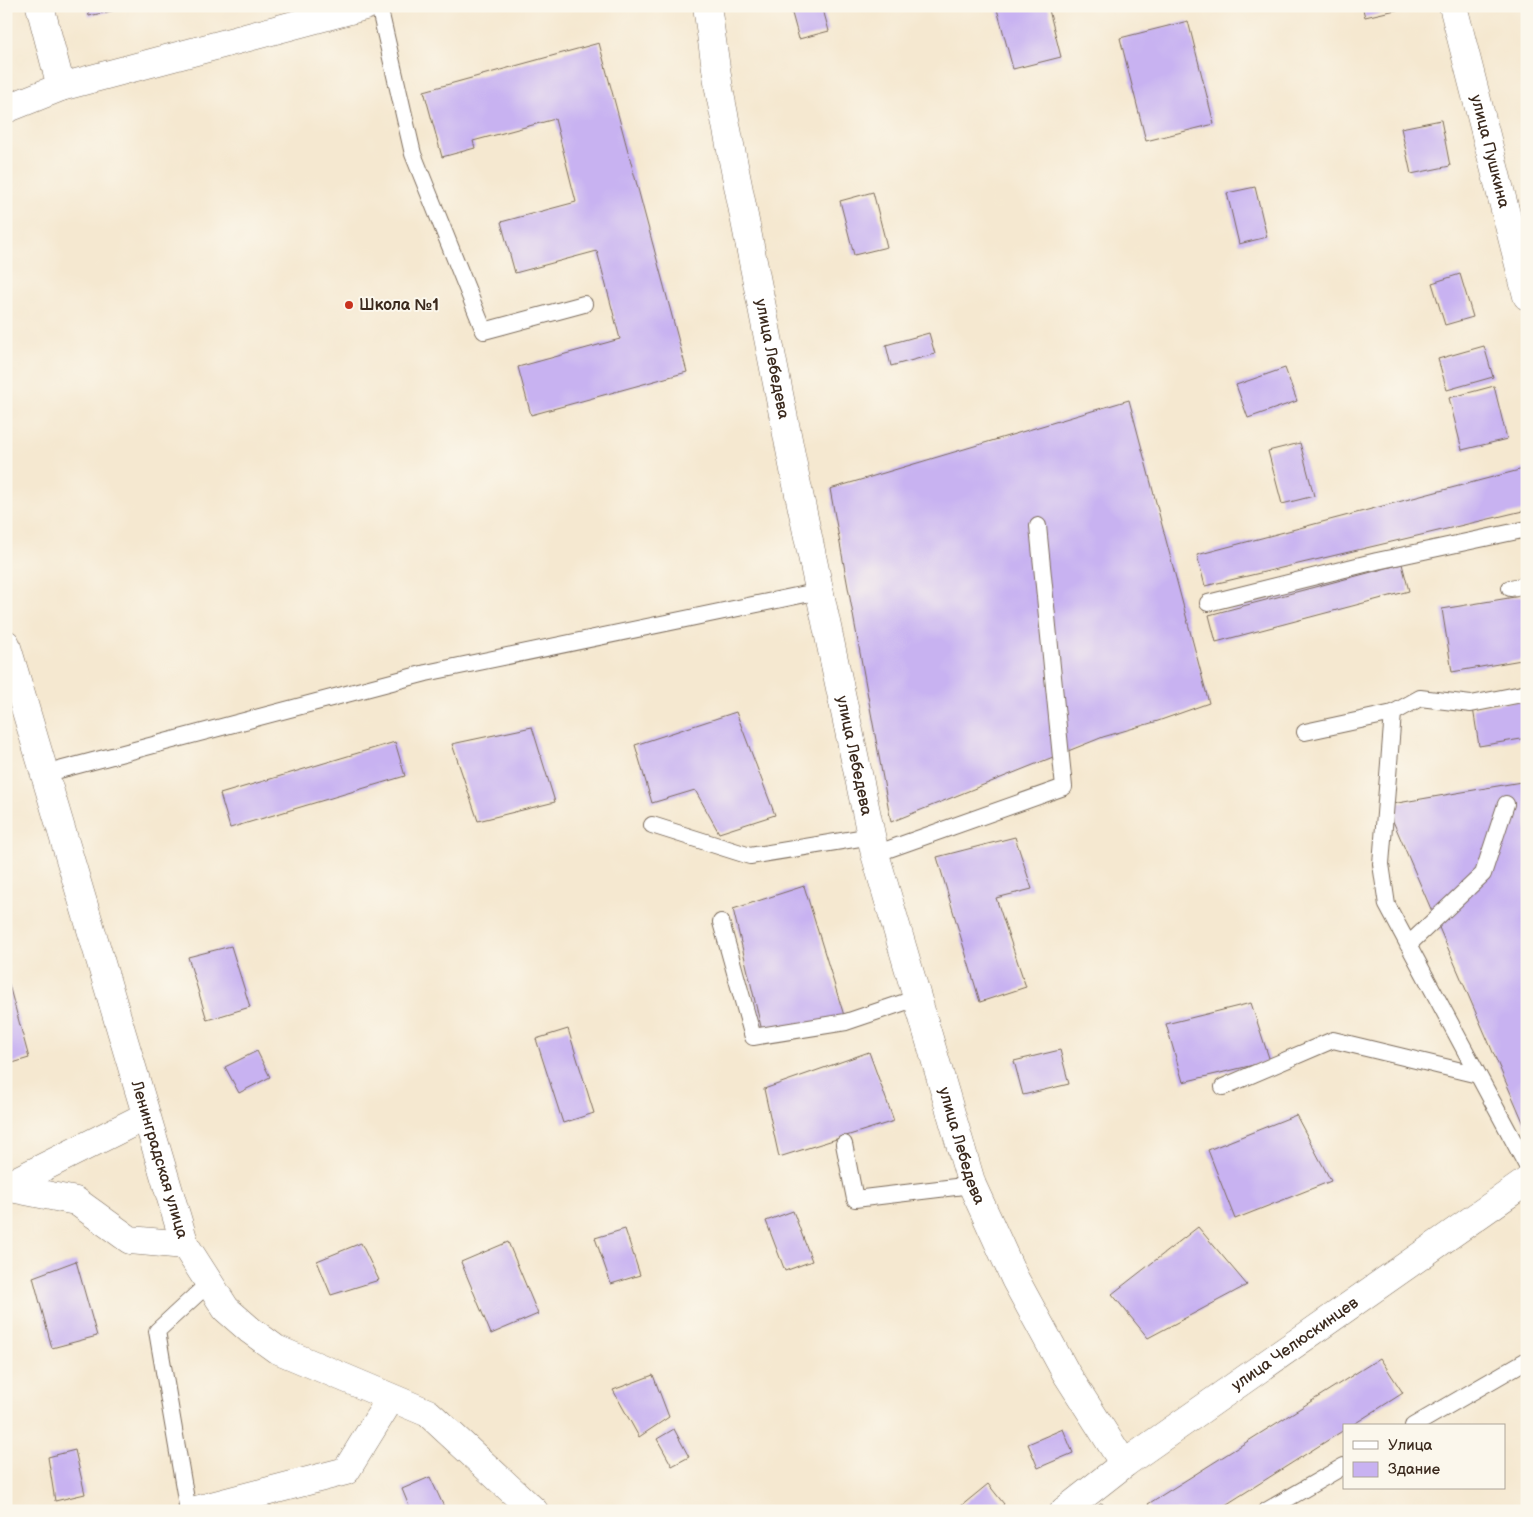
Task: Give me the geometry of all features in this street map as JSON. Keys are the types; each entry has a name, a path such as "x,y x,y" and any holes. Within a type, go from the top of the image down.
{"street":[{"path":"40,6 61,87"},
{"path":"6,109 61,87 365,6"},
{"name":"улица Лебедева","path":"707,6 719,89 820,590 874,845 917,998 972,1185 1019,1288 1066,1373 1124,1464"},
{"name":"улица Пушкина","path":"1453,6 1527,296"},
{"name":"Ленинградская улица","path":"6,644 185,1245 226,1309 250,1330 276,1349 428,1414 534,1511"},
{"path":"6,1187 146,1116"},
{"name":"улица Челюскинцев","path":"1064,1511 1124,1464 1527,1181"},
{"path":"6,1187 76,1202 130,1240 185,1245"},
{"path":"192,1511 346,1470 391,1398"}],"lane":[{"path":"379,6 413,154 484,331 584,304"},
{"path":"652,825 750,856 874,845 1064,787 1038,526"},
{"path":"1208,603 1377,561 1527,528"},
{"path":"1510,588 1527,585"},
{"path":"44,774 426,673 820,590"},
{"path":"1305,732 1394,713 1420,698 1471,704 1527,693"},
{"path":"1394,713 1381,864 1387,905 1527,1166"},
{"path":"1408,945 1483,874 1506,804"},
{"path":"721,922 753,1037 846,1022 917,998"},
{"path":"1223,1087 1333,1040 1478,1075"},
{"path":"844,1144 854,1199 972,1185"},
{"path":"188,1511 157,1331 209,1283"},
{"path":"1416,1424 1527,1360"},
{"path":"1266,1511 1343,1467"}],"building":[{"path":"87,6 129,6 129,7 89,16"},
{"path":"790,6 822,6 829,31 799,39"},
{"path":"1010,6 1048,6 1061,57 1013,69 997,9"},
{"path":"1362,6 1409,6 1409,7 1365,17"},
{"path":"1188,21 1214,124 1146,141 1120,38"},
{"path":"599,43 687,372 531,415 518,367 620,339 597,251 515,273 501,222 576,202 555,119 473,141 475,148 442,157 424,91"},
{"path":"1441,120 1450,166 1411,174 1401,128"},
{"path":"1255,187 1267,237 1239,244 1227,193"},
{"path":"873,192 887,247 854,255 840,201"},
{"path":"1460,274 1473,317 1445,325 1432,283"},
{"path":"929,333 935,354 891,366 886,345"},
{"path":"1484,346 1493,377 1447,390 1438,359"},
{"path":"1285,368 1297,401 1248,418 1236,385"},
{"path":"1494,386 1507,439 1462,450 1449,398"},
{"path":"1129,400 1209,703 1158,721 1103,737 891,822 830,489"},
{"path":"1300,443 1314,496 1282,504 1268,451"},
{"path":"1527,468 1527,510 1205,586 1197,555"},
{"path":"1402,564 1409,591 1216,642 1209,615"},
{"path":"1527,595 1527,659 1452,672 1442,609"},
{"path":"1527,699 1527,738 1479,746 1473,708"},
{"path":"736,712 775,815 719,833 695,790 652,803 635,745"},
{"path":"532,727 555,802 478,821 452,744"},
{"path":"395,742 405,776 230,828 220,794"},
{"path":"1527,781 1527,1131 1386,805"},
{"path":"1015,837 1032,889 996,898 1026,987 980,1002 937,857"},
{"path":"804,886 846,1022 763,1035 733,909"},
{"path":"231,946 250,1007 207,1020 188,957"},
{"path":"6,974 29,1058 6,1065"},
{"path":"1251,1003 1270,1061 1183,1082 1166,1024"},
{"path":"568,1029 594,1113 563,1123 536,1039"},
{"path":"1060,1050 1069,1084 1023,1095 1014,1061"},
{"path":"257,1051 270,1077 239,1093 225,1067"},
{"path":"869,1052 894,1121 779,1157 764,1089"},
{"path":"1296,1115 1331,1181 1235,1219 1208,1150"},
{"path":"793,1211 812,1261 785,1271 766,1221"},
{"path":"1198,1227 1247,1285 1148,1338 1112,1294"},
{"path":"625,1229 640,1275 611,1284 595,1238"},
{"path":"508,1242 538,1314 491,1334 461,1262"},
{"path":"361,1243 379,1280 331,1295 317,1261"},
{"path":"76,1261 97,1336 52,1348 33,1277"},
{"path":"1380,1358 1403,1393 1354,1424 1343,1424 1343,1431 1216,1511 1152,1511 1148,1504"},
{"path":"653,1375 669,1417 639,1437 613,1390"},
{"path":"674,1429 689,1457 672,1466 657,1439"},
{"path":"1063,1429 1073,1453 1038,1468 1028,1444"},
{"path":"75,1450 85,1494 55,1501 48,1457"},
{"path":"430,1477 446,1511 411,1511 402,1489"},
{"path":"988,1484 1004,1504 998,1511 955,1511"},
{"path":"1102,1503 1108,1511 1091,1511"}],"place":[{"name":"Школа №1","path":"349,305"}]}
